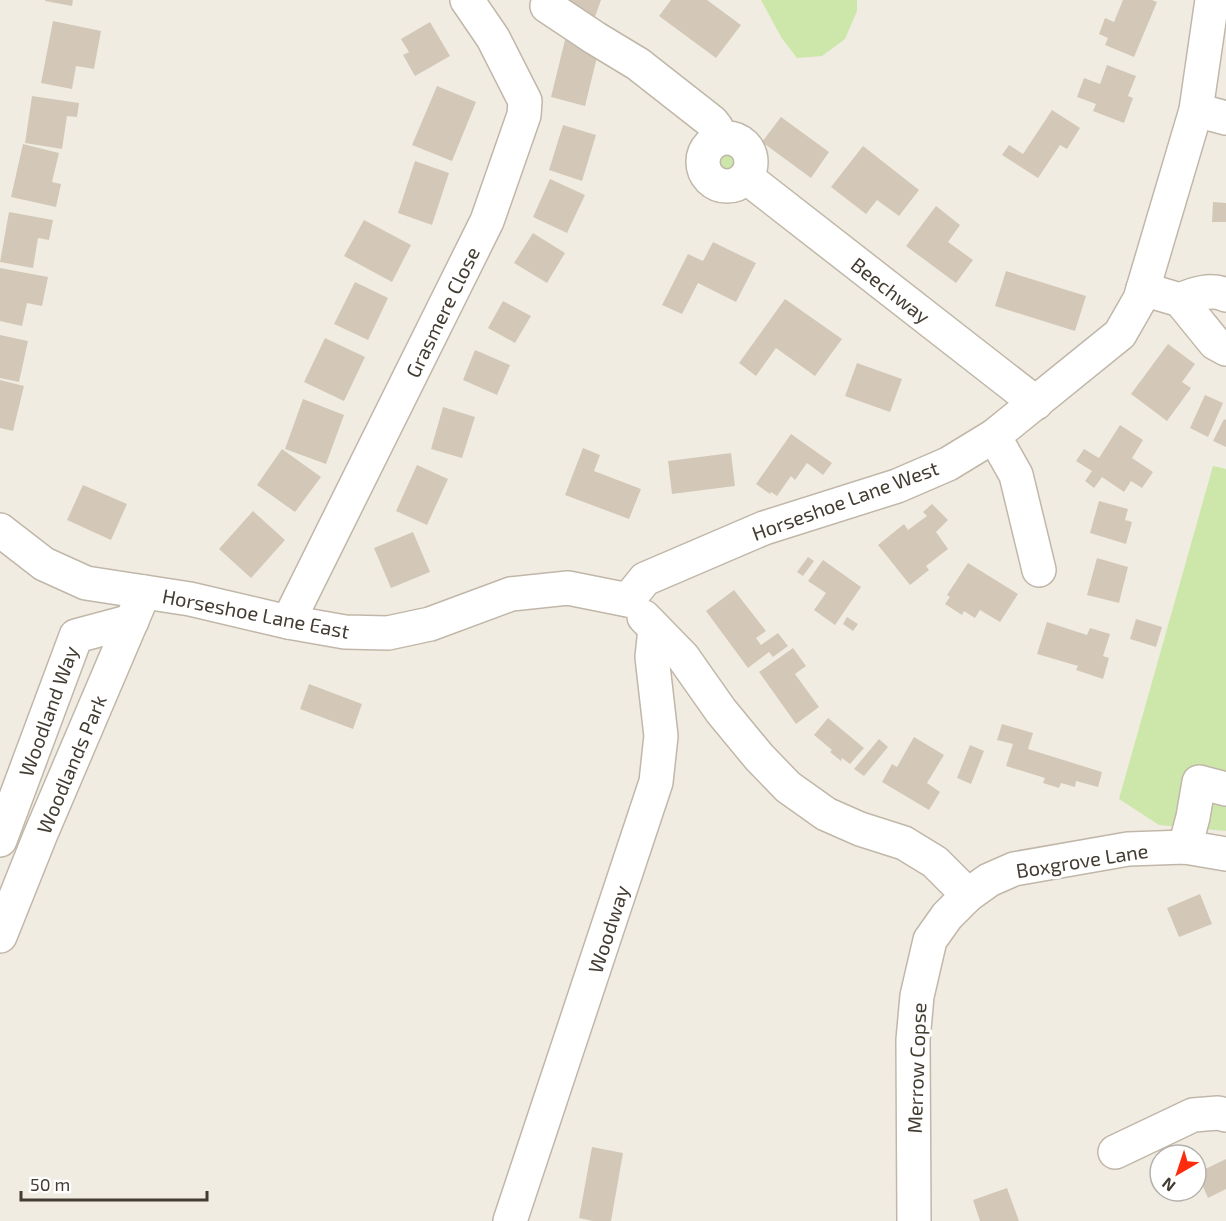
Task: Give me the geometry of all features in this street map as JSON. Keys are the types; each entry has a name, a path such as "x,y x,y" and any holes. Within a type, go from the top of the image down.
{"street":[{"name":"Grasmere Close","path":"288,622 487,221 524,115 525,101 494,38 467,0"},
{"name":"Horseshoe Lane West","path":"628,600 645,579 765,528 897,486 948,464 994,436 1120,334 1140,299 1211,114 1212,0"},
{"name":"Beechway","path":"547,6 638,64 712,122 721,138 713,141 704,152 702,162 704,172 710,180 724,186 738,183 746,177 1036,403"},
{"path":"1143,290 1180,300 1215,343 1226,349"},
{"path":"1180,300 1198,293 1224,290"},
{"path":"994,436 1016,475 1039,570"},
{"name":"Horseshoe Lane East","path":"0,530 44,564 138,607 190,599 288,622 345,632 388,633 430,624 511,594 568,588 628,600"},
{"path":"628,600 683,657 721,711 788,787 826,814 860,829 904,843 935,862 968,895"},
{"name":"Woodland Way","path":"0,840 76,636 138,607"},
{"name":"Woodlands Park","path":"4,908 138,607"},
{"name":"Woodway","path":"510,1221 656,782 661,736 652,657 655,629"},
{"path":"1185,847 1199,782 1226,789"},
{"name":"Boxgrove Lane","path":"968,895 989,880 1014,869 1128,849 1185,847 1226,854"},
{"name":"Merrow Copse","path":"914,1221 913,1040 917,996 930,940 946,916 968,895"},
{"path":"1115,1152 1193,1114 1226,1115"}],"green space":[{"path":"761,0 857,0 857,11 845,39 822,56 797,58 781,37"},
{"path":"732,147 740,154 741,164 732,174 722,177 712,167 714,151"},
{"path":"1213,466 1226,469 1226,831 1159,825 1119,799"}],"building":[{"path":"45,0 73,0 72,6"},
{"path":"561,0 601,0 593,22"},
{"path":"671,0 707,0 741,25 716,58 659,16"},
{"path":"1123,0 1157,2 1134,57 1105,45 1108,38 1099,34 1105,18 1114,22"},
{"path":"53,21 101,31 94,69 76,66 72,89 41,83"},
{"path":"430,22 450,56 415,76 403,55 409,52 401,39"},
{"path":"565,40 599,49 585,106 551,97"},
{"path":"1107,65 1136,76 1128,96 1133,98 1124,123 1093,111 1096,104 1077,97 1084,78 1100,84"},
{"path":"437,86 476,102 452,161 412,145"},
{"path":"32,96 79,103 77,117 67,116 62,149 25,143"},
{"path":"1052,110 1080,128 1067,149 1060,145 1038,178 1002,155 1009,145 1023,154"},
{"path":"781,117 829,152 811,178 762,142"},
{"path":"563,125 596,135 582,181 549,170"},
{"path":"23,144 59,153 52,182 61,184 56,207 11,197"},
{"path":"863,146 919,190 899,216 877,200 866,214 831,187"},
{"path":"415,161 449,173 432,225 398,213"},
{"path":"550,179 585,195 567,233 533,217"},
{"path":"1213,202 1226,203 1226,222 1212,222"},
{"path":"936,206 960,225 948,242 973,260 956,283 906,246"},
{"path":"9,212 53,220 49,240 38,238 33,268 0,262"},
{"path":"364,220 411,245 392,282 344,256"},
{"path":"533,233 565,253 547,283 514,263"},
{"path":"713,242 756,263 736,302 698,283 682,314 662,305 688,254 703,261"},
{"path":"0,268 48,277 42,306 27,303 22,326 0,321"},
{"path":"1006,271 1086,296 1075,331 995,306"},
{"path":"355,282 388,298 368,340 334,324"},
{"path":"785,299 842,339 815,376 776,348 756,376 739,363"},
{"path":"503,301 531,316 515,343 488,328"},
{"path":"0,335 28,341 19,382 0,378"},
{"path":"325,338 365,357 344,401 304,382"},
{"path":"1168,344 1195,364 1182,382 1191,388 1167,421 1131,394"},
{"path":"475,350 510,365 497,395 463,380"},
{"path":"857,363 902,379 890,412 845,396"},
{"path":"0,380 24,386 13,431 0,428"},
{"path":"1205,395 1223,403 1208,437 1190,428"},
{"path":"303,399 344,415 326,464 285,449"},
{"path":"443,407 475,417 462,458 431,449"},
{"path":"1224,419 1226,420 1226,447 1213,441"},
{"path":"1120,425 1143,440 1132,458 1153,472 1142,488 1131,481 1124,492 1102,477 1094,488 1085,481 1092,471 1076,461 1084,449 1099,458"},
{"path":"791,434 832,463 823,475 807,463 795,480 791,476 777,496 771,492 770,494 756,484"},
{"path":"583,448 600,455 594,471 641,489 629,519 565,495"},
{"path":"282,449 321,477 295,512 257,485"},
{"path":"731,453 735,486 672,494 668,461"},
{"path":"417,465 448,479 427,525 396,511"},
{"path":"83,485 127,504 111,540 67,520"},
{"path":"1099,501 1128,509 1125,520 1132,522 1126,544 1090,533"},
{"path":"932,504 948,520 936,532 948,549 926,566 929,570 910,585 878,545 904,524 908,530 927,516 923,512"},
{"path":"253,511 285,540 251,578 219,549"},
{"path":"413,532 430,572 391,588 374,548"},
{"path":"808,557 814,561 803,576 797,572"},
{"path":"1097,558 1128,567 1119,603 1087,595"},
{"path":"823,560 861,587 835,625 814,610 826,593 808,581"},
{"path":"968,563 1018,594 1000,622 980,610 975,618 964,611 962,615 945,604 950,597 947,595"},
{"path":"734,590 766,631 756,638 761,645 778,633 788,646 773,657 769,652 748,668 706,611"},
{"path":"847,617 858,624 853,631 843,624"},
{"path":"1136,619 1162,627 1156,647 1130,639"},
{"path":"1047,622 1087,635 1090,628 1110,634 1103,656 1109,658 1103,679 1076,670 1078,666 1037,654"},
{"path":"793,648 806,666 795,674 819,707 796,724 759,672"},
{"path":"309,684 362,704 353,729 300,709"},
{"path":"828,718 864,748 850,764 842,758 841,761 814,735"},
{"path":"1002,724 1033,733 1028,749 1102,772 1098,787 1076,781 1075,787 1061,783 1059,788 1043,783 1045,778 1006,766 1013,744 997,740"},
{"path":"914,737 944,755 927,783 940,792 929,810 882,782 892,764 897,767"},
{"path":"879,739 888,747 864,776 854,769"},
{"path":"970,745 984,751 971,784 957,778"},
{"path":"1200,894 1212,924 1179,937 1167,908"},
{"path":"592,1147 623,1153 611,1221 579,1218"},
{"path":"1226,1159 1226,1189 1208,1198 1208,1168"},
{"path":"1007,1188 1019,1221 980,1221 973,1200"}]}
